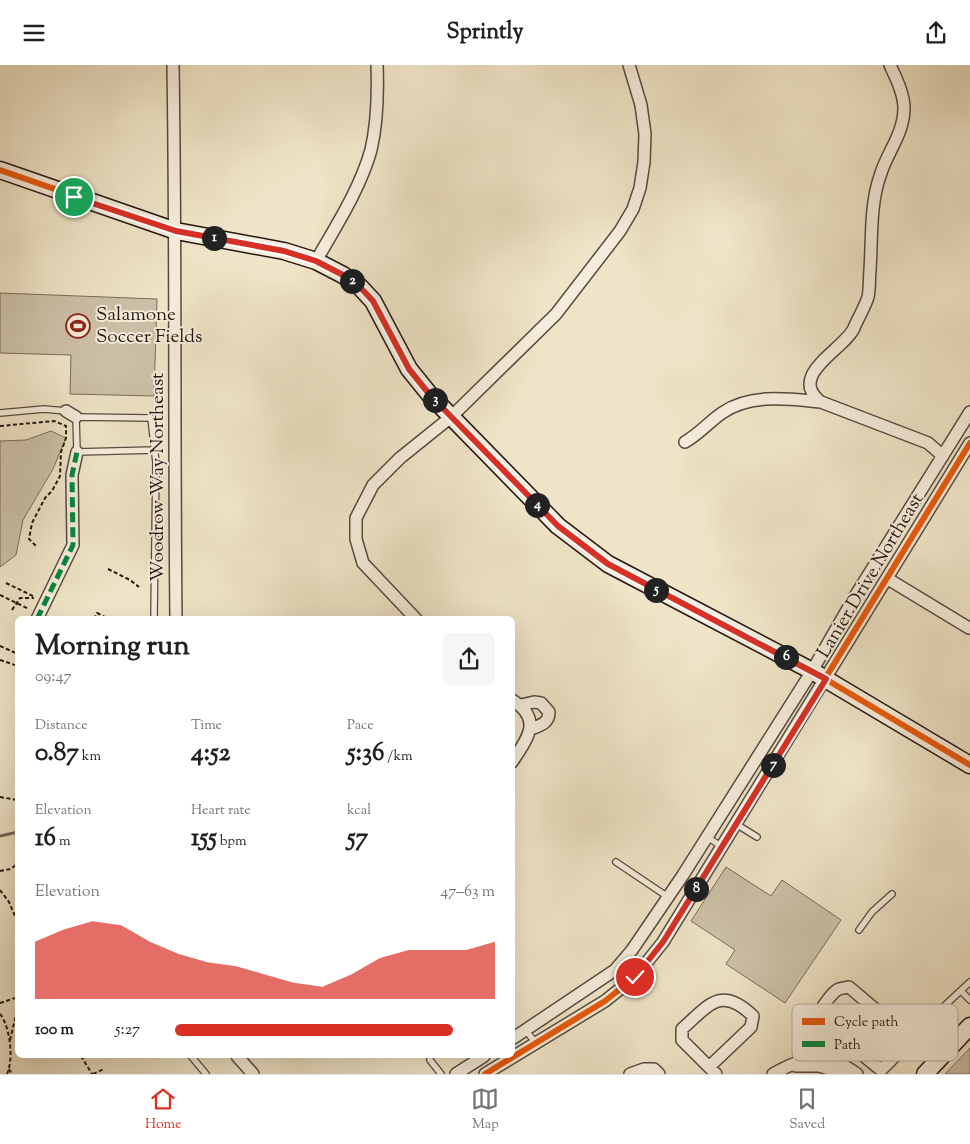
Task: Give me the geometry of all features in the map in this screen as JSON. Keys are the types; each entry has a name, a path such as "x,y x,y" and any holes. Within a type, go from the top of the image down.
{"street":[{"name":"Woodrow Way Northeast","path":"174,65 176,616"},
{"path":"316,261 348,204 370,150 375,117 377,65"},
{"path":"413,616 363,563 356,539 356,518 373,485 400,459 451,417 556,313 620,231 633,209 640,188 645,133 641,105 629,65"},
{"path":"821,402 814,396 810,387 811,379 822,361 852,334 868,296 876,192 880,175 899,138 904,107 898,82 890,65"},
{"path":"0,169 176,231 284,251 316,261 343,275 360,287 373,301 409,369 430,395 558,526 608,564 819,675 970,765"},
{"path":"685,442 723,411 748,402 776,398 821,402 928,443 943,456"},
{"path":"66,411 76,417"},
{"name":"Lanier Drive Northeast","path":"515,1056 605,1001 635,977 663,942 736,824 819,675 854,598 970,412"},
{"name":"Lanier Drive Northeast","path":"515,1037 615,970 668,897 706,837 888,579 970,443"},
{"path":"38,616 73,545 72,475 77,452"},
{"path":"888,579 970,628"},
{"path":"517,702 529,717 531,729"},
{"path":"515,757 531,729 545,723 548,718 548,711 541,703 517,702"},
{"path":"828,1004 838,990 849,987 869,1004"},
{"path":"729,1000 742,1005 753,1016 753,1022 751,1027 713,1071 682,1040 682,1029 713,1001 729,1000"},
{"path":"958,1039 970,1026"},
{"path":"239,1058 253,1074"},
{"path":"456,1074 481,1058"},
{"name":"Lanier Drive Northeast","path":"485,1074 511,1058"},
{"path":"773,1074 797,1061"},
{"path":"789,1065 800,1061"},
{"path":"834,1061 839,1062 858,1074"},
{"path":"847,1061 858,1074"},
{"path":"870,1061 881,1070 890,1061"},
{"path":"925,1074 937,1061"},
{"path":"789,1065 846,1074"},
{"path":"630,1074 644,1069 654,1069 659,1074"}],"lane":[{"path":"0,413 44,409 66,411"},
{"path":"154,616 155,450 151,418 76,417 77,452 155,450"},
{"path":"943,456 955,466"},
{"path":"736,824 757,837"},
{"path":"706,837 721,846"},
{"path":"616,862 668,897"},
{"path":"859,930 872,912 892,894"},
{"path":"947,1004 970,982"},
{"path":"961,991 970,1000"},
{"path":"526,1031 536,1043"},
{"path":"193,1058 206,1074"},
{"path":"430,1060 441,1074"}],"path":[{"path":"0,426 54,421 66,426 68,430 61,452 60,476 52,491 45,498 30,527 29,539 36,546"},
{"path":"108,569 130,580 139,587"},
{"path":"6,583 37,598 24,597 16,603 12,610"},
{"path":"0,595 38,616"},
{"path":"0,645 15,652"},
{"path":"0,660 15,665"},
{"path":"0,797 15,800"},
{"path":"0,871 11,869 15,866"},
{"path":"0,890 9,901 15,916"},
{"path":"0,1003 15,998"},
{"path":"0,1014 4,1019 9,1042 9,1069 7,1074"},
{"path":"9,1042 15,1019"},
{"path":"82,1058 93,1074 104,1069"},
{"path":"9,1069 12,1074"}],"shaded area":[{"name":"Salamone Soccer Fields","path":"0,293 157,299 154,396 70,394 71,355 0,353"},
{"path":"51,431 66,438 53,469 23,520 16,555 0,567 0,441 26,440"},
{"path":"726,867 771,896 782,880 841,920 785,1003 726,964 735,950 691,921"},
{"path":"970,1048 970,1074 945,1074 958,1061"}],"waterway":[{"path":"0,836 15,833"}],"marked path":[{"path":"38,616 73,545 72,475 77,452"}],"cycle path":[{"path":"0,170 176,231 284,251 316,261 343,275 360,287 373,301 409,369 430,395 558,526 608,564 812,671 970,765"},
{"path":"515,1056 605,1001 635,977 663,942 970,443"},
{"path":"485,1074 511,1058"}],"place":[{"name":"Salamone Soccer Fields","path":"78,326"}],"route":[{"path":"74,197 176,231 284,251 316,261 343,275 360,287 373,301 384,325 409,369 430,395 558,526 608,564 826,679 663,942 635,977"}]}
